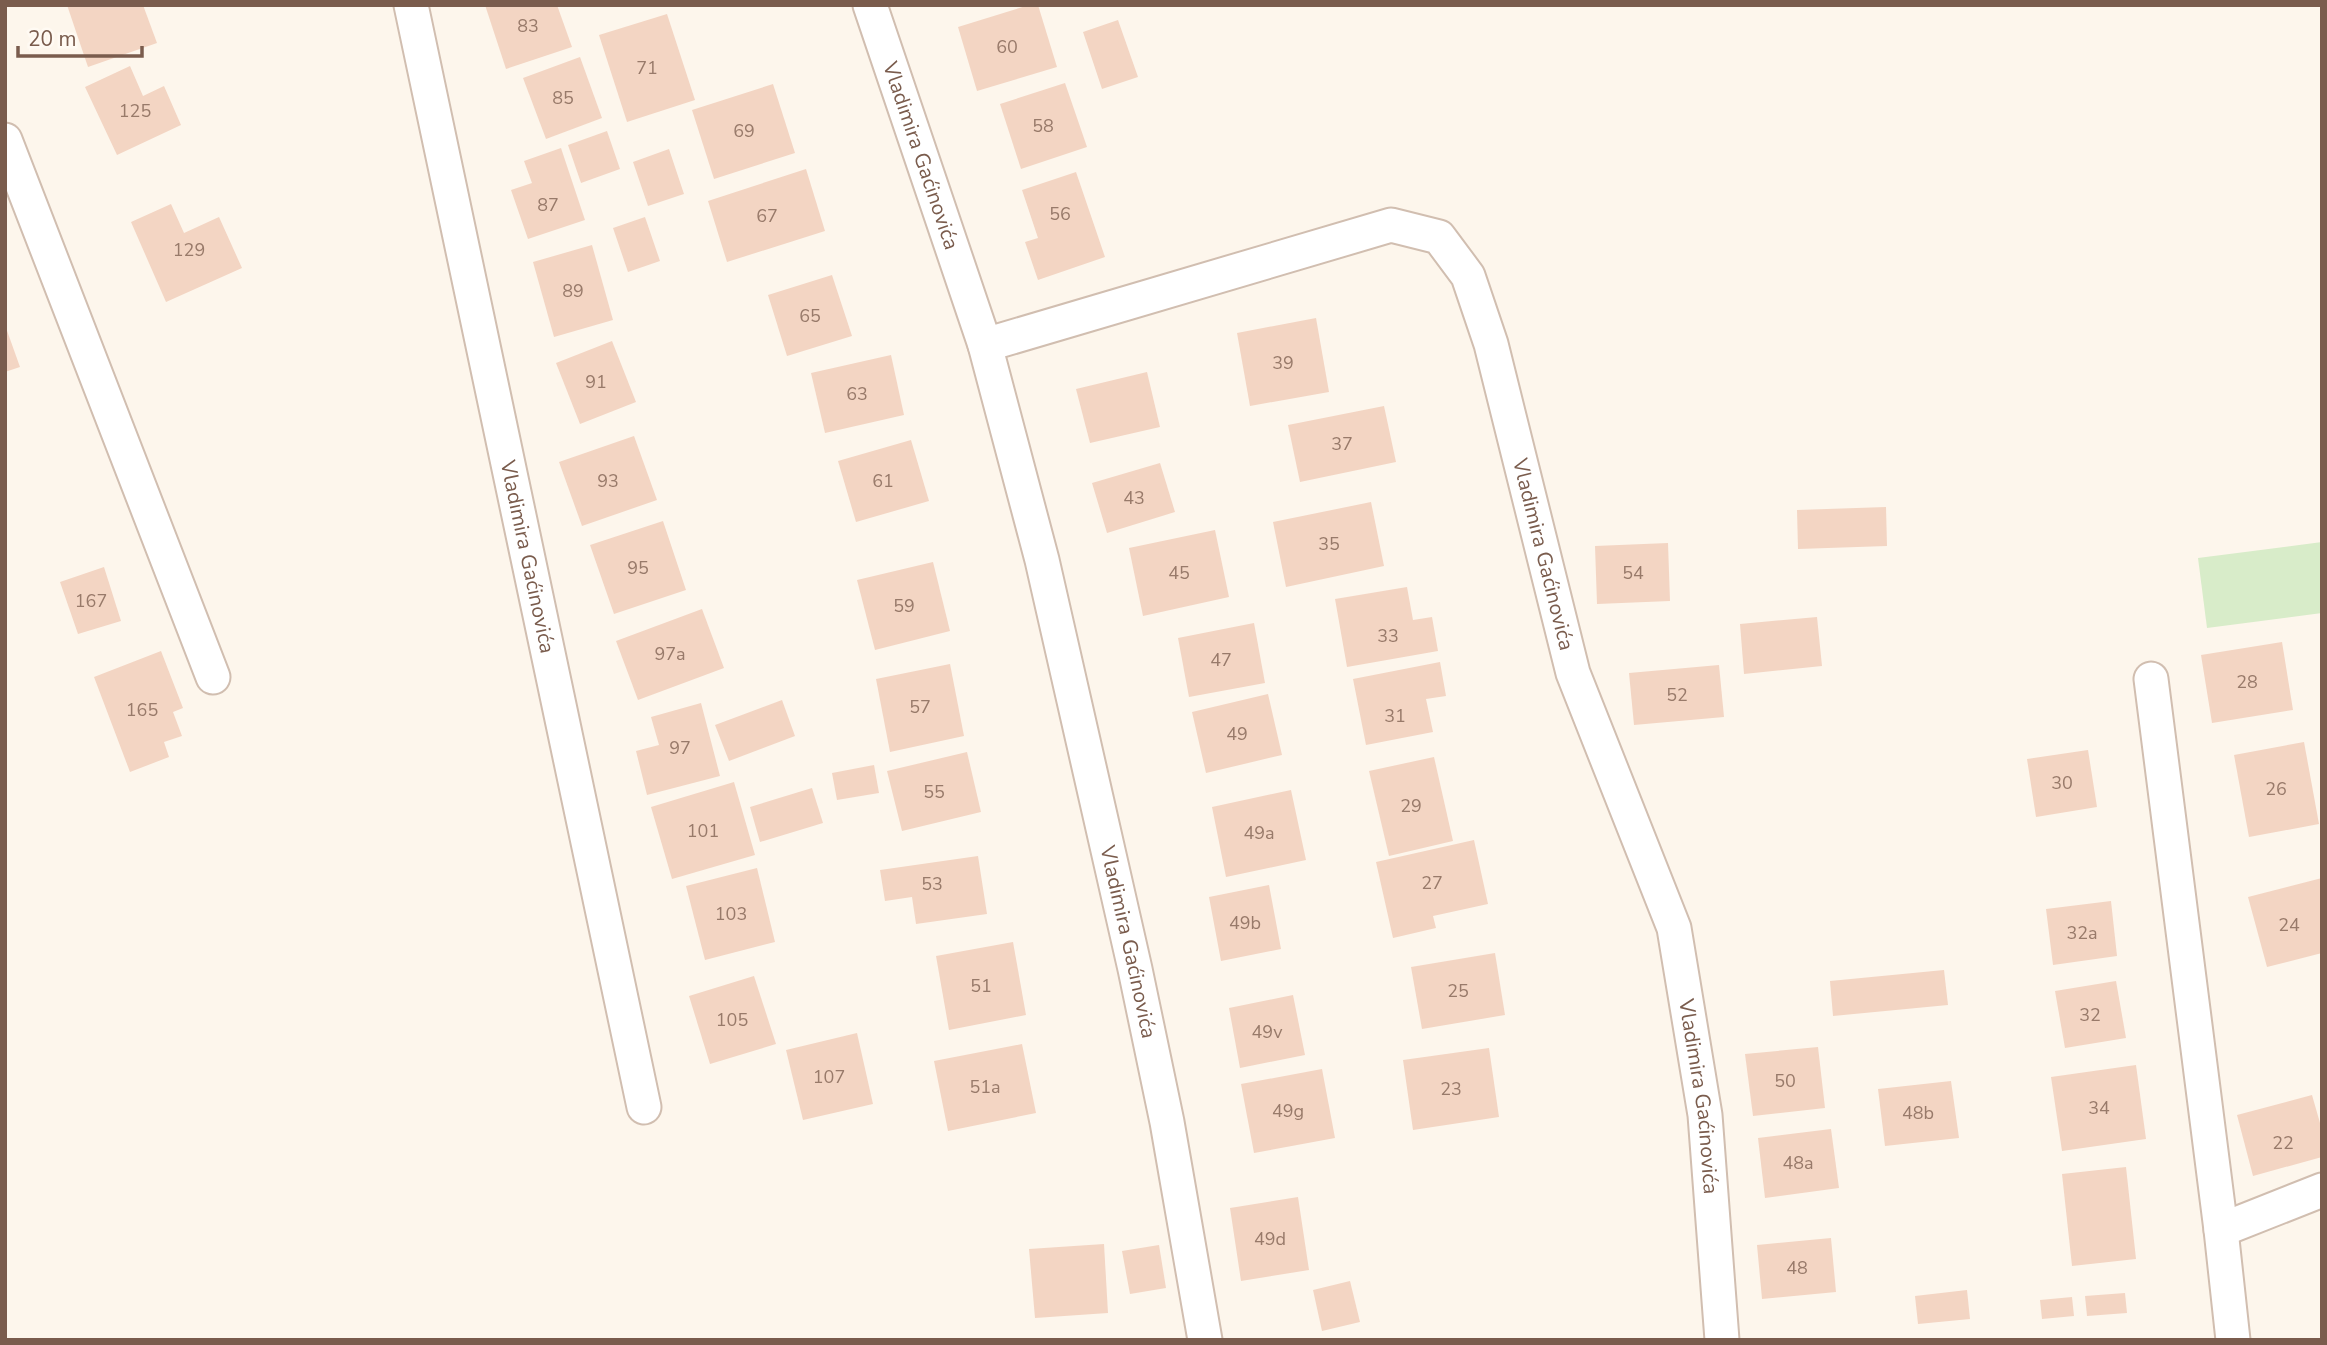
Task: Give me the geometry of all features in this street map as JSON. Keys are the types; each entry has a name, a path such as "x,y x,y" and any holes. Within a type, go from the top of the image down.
{"street":[{"name":"Vladimira Gaćinovića","path":"411,5 644,1107"},
{"name":"Vladimira Gaćinovića","path":"870,5 985,345 1042,560 1172,1146 1205,1340"},
{"path":"5,140 213,677"},
{"name":"Vladimira Gaćinovića","path":"985,345 1391,225 1439,237 1447,247 1468,276 1491,344 1573,673 1674,928 1705,1115 1723,1340"},
{"path":"2151,679 2233,1340"},
{"path":"2221,1230 2322,1190"}],"green space":[{"path":"2322,542 2322,613 2207,628 2198,558"}],"building":[{"path":"67,5 143,5 157,43 88,67"},
{"path":"485,5 557,5 572,47 506,69"},
{"path":"1029,5 1038,5 1057,67 977,91 958,27"},
{"path":"667,14 695,100 627,122 599,35"},
{"path":"1118,20 1138,77 1102,89 1083,32"},
{"path":"580,57 602,118 546,139 523,78"},
{"path":"130,66 143,96 164,86 181,125 117,155 85,87"},
{"path":"1065,83 1087,147 1021,169 1000,104"},
{"path":"773,84 795,153 714,179 692,110"},
{"path":"607,131 620,169 581,183 568,145"},
{"path":"561,148 585,220 528,239 511,190 532,183 524,161"},
{"path":"669,149 684,194 648,206 633,162"},
{"path":"806,169 825,231 727,262 708,201"},
{"path":"1076,172 1105,257 1038,280 1025,242 1038,238 1022,190"},
{"path":"171,204 184,233 219,217 242,268 166,302 131,222"},
{"path":"645,217 660,261 628,272 613,228"},
{"path":"592,245 613,320 554,337 533,262"},
{"path":"832,275 852,336 787,356 768,295"},
{"path":"1316,318 1329,392 1250,406 1237,333"},
{"path":"5,325 20,367 5,372"},
{"path":"612,341 636,402 580,424 556,363"},
{"path":"891,355 904,415 825,433 811,373"},
{"path":"1147,372 1160,427 1090,443 1076,389"},
{"path":"1384,406 1396,462 1300,482 1288,425"},
{"path":"634,436 657,500 582,526 559,462"},
{"path":"911,440 929,501 856,522 838,461"},
{"path":"1160,463 1175,512 1107,533 1092,483"},
{"path":"1371,502 1384,566 1286,587 1273,522"},
{"path":"1886,507 1887,546 1798,549 1797,510"},
{"path":"663,521 686,590 614,614 590,545"},
{"path":"1215,530 1229,597 1143,616 1129,548"},
{"path":"1668,543 1670,601 1597,604 1595,546"},
{"path":"933,562 950,631 875,650 857,580"},
{"path":"104,567 121,621 78,634 60,582"},
{"path":"1407,587 1413,620 1432,617 1438,651 1347,667 1335,599"},
{"path":"702,609 724,668 638,700 616,641"},
{"path":"1817,617 1822,666 1744,674 1740,624"},
{"path":"1254,623 1265,683 1189,697 1178,638"},
{"path":"2282,642 2293,710 2212,723 2201,655"},
{"path":"161,651 183,708 173,712 182,736 164,742 169,757 130,772 94,677"},
{"path":"1440,662 1446,696 1426,699 1433,732 1366,745 1353,679"},
{"path":"950,664 964,736 890,752 876,679"},
{"path":"1719,665 1724,717 1634,725 1629,673"},
{"path":"1268,694 1282,755 1206,773 1192,712"},
{"path":"782,700 795,736 729,761 715,725"},
{"path":"701,703 720,776 647,795 636,751 659,745 651,717"},
{"path":"2304,742 2319,824 2249,837 2234,755"},
{"path":"2088,750 2097,807 2036,817 2027,759"},
{"path":"967,752 981,812 902,831 887,771"},
{"path":"1434,757 1453,841 1389,856 1369,771"},
{"path":"874,765 879,793 837,800 832,773"},
{"path":"734,782 755,855 672,879 651,807"},
{"path":"812,788 823,823 760,842 750,807"},
{"path":"1291,790 1306,860 1226,877 1212,807"},
{"path":"1474,840 1488,904 1433,916 1436,928 1393,938 1376,862"},
{"path":"978,856 987,914 916,924 912,897 885,901 880,870"},
{"path":"757,868 775,942 705,960 686,886"},
{"path":"2322,878 2322,953 2267,967 2248,897"},
{"path":"1269,885 1281,949 1221,961 1209,897"},
{"path":"2111,901 2117,956 2053,965 2046,909"},
{"path":"1013,942 1026,1015 949,1030 936,956"},
{"path":"1495,953 1505,1015 1422,1029 1411,967"},
{"path":"1944,970 1948,1005 1833,1016 1830,981"},
{"path":"754,976 776,1044 710,1064 689,996"},
{"path":"2116,981 2126,1038 2065,1048 2055,991"},
{"path":"1293,995 1305,1055 1240,1068 1229,1008"},
{"path":"857,1033 873,1104 803,1120 786,1050"},
{"path":"1022,1044 1036,1113 948,1131 934,1061"},
{"path":"1818,1047 1825,1108 1753,1116 1745,1054"},
{"path":"1489,1048 1499,1117 1413,1130 1403,1060"},
{"path":"2136,1065 2146,1139 2062,1151 2051,1077"},
{"path":"1322,1069 1335,1138 1254,1153 1241,1084"},
{"path":"1951,1081 1959,1138 1885,1146 1878,1089"},
{"path":"2312,1095 2322,1130 2322,1157 2253,1176 2237,1115"},
{"path":"1831,1129 1839,1188 1765,1198 1758,1138"},
{"path":"2126,1167 2136,1259 2072,1266 2062,1174"},
{"path":"1298,1197 1309,1270 1241,1281 1230,1208"},
{"path":"1831,1238 1836,1292 1762,1299 1757,1245"},
{"path":"1104,1244 1108,1313 1035,1318 1029,1249"},
{"path":"1159,1245 1166,1288 1130,1294 1122,1251"},
{"path":"1350,1281 1360,1322 1322,1331 1313,1290"},
{"path":"1967,1290 1970,1319 1918,1324 1915,1296"},
{"path":"2125,1293 2127,1313 2087,1316 2085,1296"},
{"path":"2072,1297 2074,1316 2042,1319 2040,1300"}]}
